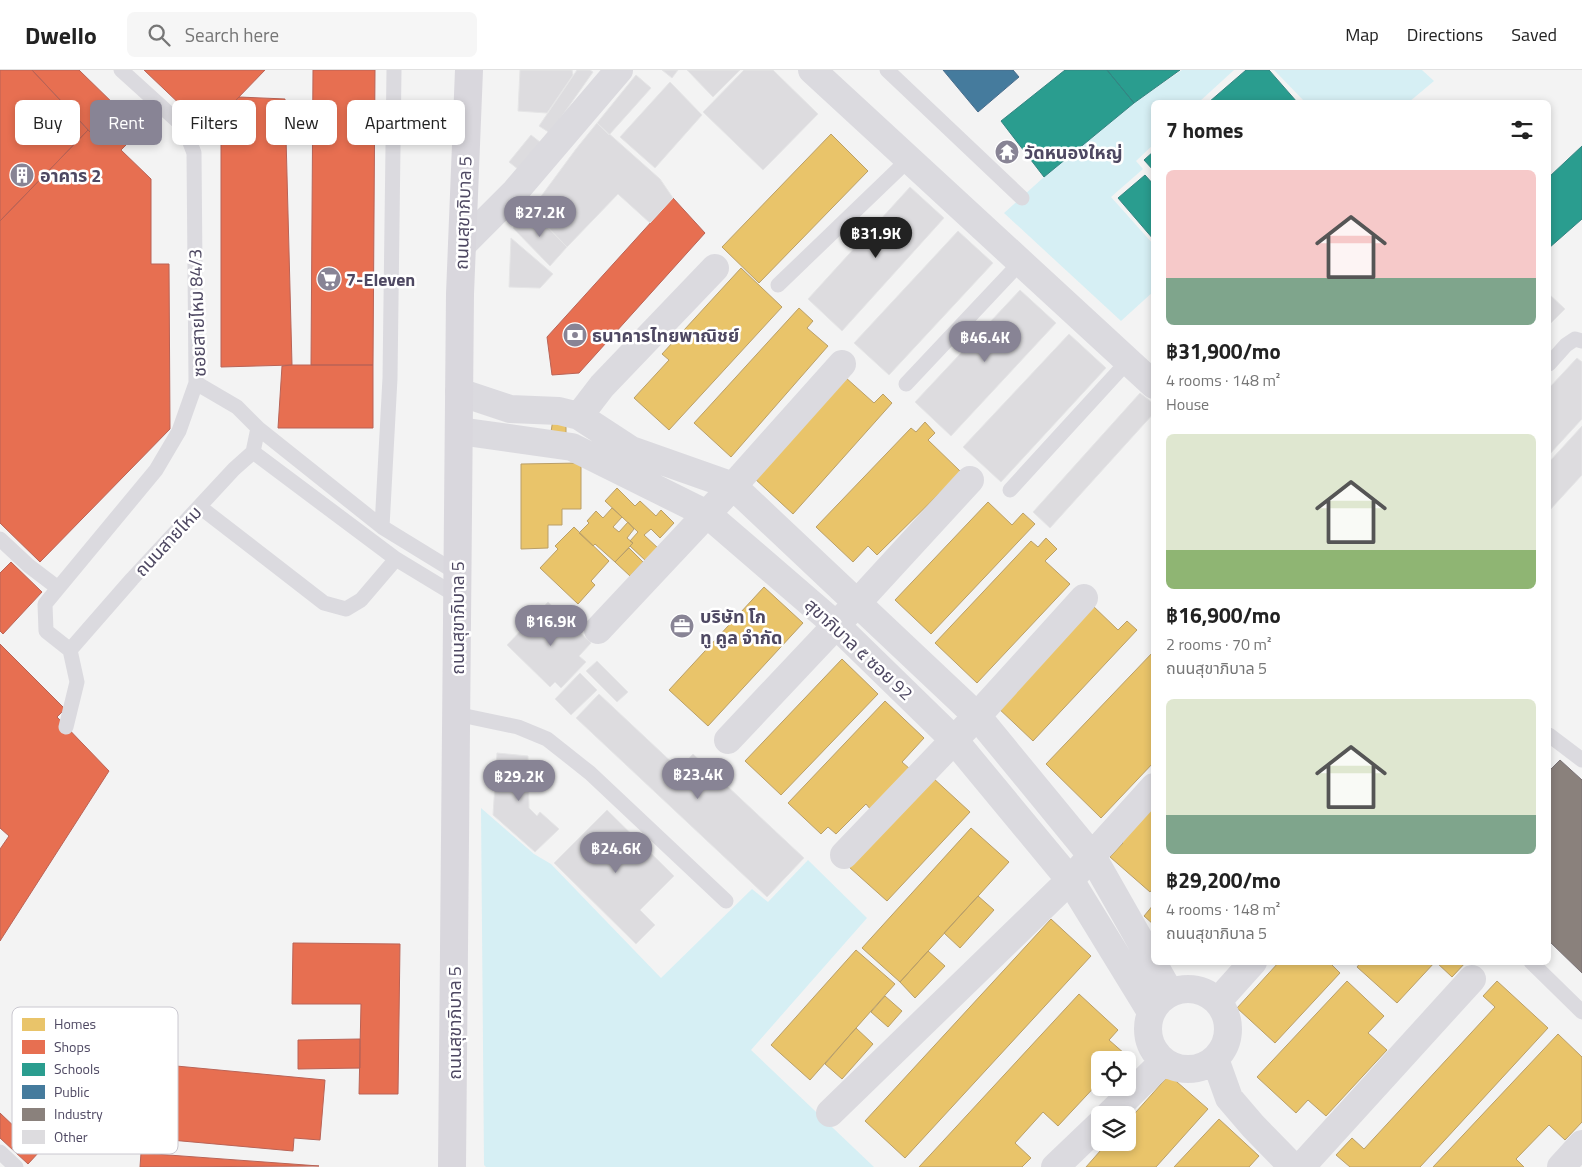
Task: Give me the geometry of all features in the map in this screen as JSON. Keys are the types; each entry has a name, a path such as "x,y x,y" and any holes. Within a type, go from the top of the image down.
{"main road":[{"name":"ถนนสุขาภิบาล 5","path":"452,1167 459,392 462,245 469,70"}],"street":[{"path":"462,245 514,193 619,70"},
{"path":"812,70 1151,382"},
{"path":"579,416 602,386 715,268"},
{"path":"598,630 733,486 842,364"},
{"path":"459,392 510,408 559,411 579,416 631,450 733,486 977,716 1092,856 1151,959"},
{"name":"สุขาภิบาล ๕ ซอย 92","path":"459,431 572,447 707,514 836,625 954,740 1070,880 1151,1012"},
{"path":"728,740 970,480"},
{"path":"844,855 977,716 1084,598"},
{"path":"830,1113 1070,880 1151,790"},
{"path":"1155,965 1170,992"},
{"path":"1218,1001 1250,965"},
{"path":"1301,1167 1472,979"},
{"path":"1187,988 1204,991 1218,1001 1226,1014 1228,1030 1225,1046 1215,1058 1199,1067 1181,1069 1164,1062 1152,1048 1148,1030 1151,1012 1159,1000 1170,992 1187,988"},
{"path":"1215,1058 1229,1098 1252,1126 1293,1167"},
{"path":"1118,1106 1164,1062"},
{"path":"1056,1167 1091,1133"},
{"path":"1561,1167 1582,1144"}],"lane":[{"name":"ซอยสายไหม 84/3","path":"121,70 184,127 194,153 196,383 237,407 258,428 457,585"},
{"path":"382,527 390,378 394,70"},
{"path":"887,70 1022,198"},
{"path":"778,285 908,160"},
{"path":"906,384 1020,263"},
{"path":"1551,362 1575,339 1582,341"},
{"path":"1010,490 1128,361"},
{"path":"66,727 77,682 70,650 46,631 44,604 156,470 180,431 196,383"},
{"path":"258,428 253,452 396,559 457,585"},
{"name":"ถนนสายไหม","path":"70,650 234,469 253,452"},
{"path":"200,507 324,603 346,609 361,600 396,559"},
{"path":"0,539 29,566 58,588"},
{"path":"456,714 518,727 547,739 590,773 726,901"},
{"path":"1551,737 1582,760"},
{"path":"1534,965 1582,1012"},
{"path":"0,1152 16,1167"}],"shaded area":[{"path":"1182,70 1234,70 1201,100 1151,100 1151,147 1136,161 1143,169 1111,197 1151,242 1151,294 1121,321 1004,213 1044,177 1134,103"},
{"path":"1274,70 1422,70 1434,81 1411,100 1303,100"},
{"path":"481,808 534,854 551,864 661,978 752,889 768,902 808,860 867,918 751,1050 874,1167 486,1167 484,1165"}],"building: Homes":[{"path":"831,134 868,171 759,283 722,247"},
{"path":"741,268 782,307 669,430 634,398 669,360 662,354"},
{"path":"799,308 813,321 807,328 828,346 731,457 694,423"},
{"path":"845,377 874,403 883,394 892,403 793,514 754,478"},
{"path":"553,419 566,420 566,433 551,432"},
{"path":"925,422 935,433 928,440 961,472 877,555 868,546 853,562 816,527 911,428 916,432"},
{"path":"581,463 581,509 562,509 562,525 548,525 548,548 521,549 521,464"},
{"path":"617,488 635,506 640,501 656,516 661,510 674,523 660,538 651,529 644,535 659,549 647,562 630,546 633,543 630,541 638,532 605,501"},
{"path":"988,502 1012,525 1023,513 1035,524 931,634 895,600"},
{"path":"612,508 622,517 613,527 619,532 628,522 634,529 627,538 633,543 615,562 579,533 589,523 587,521 596,511 603,518"},
{"path":"574,527 609,561 591,581 595,585 578,604 540,568 558,549 555,546"},
{"path":"1046,538 1057,549 1045,561 1070,584 977,683 935,643 1031,541 1038,547"},
{"path":"629,548 643,562 630,576 615,562"},
{"path":"764,587 803,623 708,726 669,690"},
{"path":"1091,604 1118,630 1127,621 1137,630 1033,741 996,706"},
{"path":"1151,654 1151,765 1101,818 1046,764"},
{"path":"842,659 878,694 781,795 745,761"},
{"path":"885,701 924,738 902,762 910,769 871,810 866,804 836,834 828,827 821,834 788,803"},
{"path":"932,777 970,812 887,901 849,867"},
{"path":"1151,795 1150,892 1110,857 1123,843 1113,834"},
{"path":"971,828 1009,862 900,982 862,948"},
{"path":"978,896 994,910 960,948 944,933"},
{"path":"1151,908 1151,922 1144,916"},
{"path":"1051,919 1091,956 905,1158 865,1121"},
{"path":"856,950 895,984 810,1080 771,1045"},
{"path":"928,951 945,966 915,998 900,982"},
{"path":"1276,965 1332,965 1340,973 1275,1043 1237,1008"},
{"path":"1359,965 1432,965 1397,1003 1357,967"},
{"path":"1439,965 1463,965 1452,977"},
{"path":"1347,981 1384,1016 1368,1033 1387,1050 1326,1116 1308,1100 1296,1113 1257,1077"},
{"path":"1497,981 1548,1028 1420,1167 1350,1167 1336,1155 1352,1138 1364,1149 1495,1007 1483,996"},
{"path":"1079,994 1118,1030 1109,1040 1122,1051 1091,1051 1091,1091 1058,1126 1043,1112 1015,1143 1031,1158 1022,1167 919,1167"},
{"path":"885,996 902,1011 888,1027 871,1012"},
{"path":"856,1028 873,1044 842,1079 825,1064"},
{"path":"1558,1034 1582,1057 1582,1122 1565,1140 1549,1125 1516,1159 1524,1167 1433,1167"},
{"path":"1169,1075 1208,1109 1156,1167 1086,1167 1100,1151 1136,1151 1136,1112"},
{"path":"1219,1119 1259,1156 1249,1167 1174,1167"}],"building: Shops":[{"name":"อาคาร 2","path":"0,70 32,70 60,100 15,100 15,145 73,145 0,221"},
{"path":"32,70 79,70 110,100 90,100 90,132 80,121 80,100 60,100"},
{"path":"144,70 265,70 236,100 176,100"},
{"path":"313,70 375,70 375,100 347,100 347,145 374,145 373,365 311,365 312,145 337,145 337,100 313,100"},
{"path":"239,97 285,99 266,100 266,145 286,145 292,365 221,367 221,145 256,145 256,100 236,100"},
{"name":"อาคาร 2","path":"80,121 88,130 80,138"},
{"path":"88,130 90,132 90,145 126,145 121,150 151,179 151,264 169,264 170,429 40,562 0,523 0,221 73,145 80,145 80,138"},
{"path":"673,198 705,233 579,373 552,375 547,337"},
{"path":"373,365 373,428 278,428 282,366"},
{"path":"11,562 42,592 3,634 0,631 0,573"},
{"path":"0,644 65,709 57,717 109,771 0,941 0,849 9,836 0,828"},
{"path":"293,943 400,944 398,1094 359,1094 361,1004 292,1004"},
{"path":"360,1039 360,1068 298,1069 298,1040"},
{"path":"178,1066 325,1080 320,1140 294,1138 293,1151 178,1141"},
{"path":"0,1113 12,1124 12,1149 0,1138"},
{"path":"17,1154 37,1154 28,1164"},
{"path":"141,1154 319,1166 140,1167"}],"building: Schools":[{"path":"1065,70 1107,70 1134,103 1044,177 1001,121"},
{"path":"1107,70 1180,70 1134,103"},
{"path":"1246,70 1269,70 1295,100 1211,100"},
{"path":"1582,146 1582,219 1551,246 1551,175"},
{"path":"1151,154 1151,168 1144,160"},
{"path":"1145,175 1151,182 1151,236 1118,198"}],"building: Public":[{"path":"943,70 1013,70 1019,77 978,112"}],"building: Industry":[{"path":"1560,760 1582,780 1582,973 1551,943 1551,769"}],"building: Other":[{"path":"520,70 572,70 573,75 547,113 518,111"},
{"path":"577,70 590,70 593,72 550,133 539,126"},
{"path":"662,70 678,70 672,78"},
{"path":"687,70 740,70 713,97"},
{"path":"744,70 773,70 818,114 763,170 703,112"},
{"path":"636,75 651,88 609,135 597,123"},
{"path":"670,82 702,115 655,168 620,137"},
{"path":"597,123 660,179 673,198 650,223 618,194 567,247 531,210"},
{"path":"531,135 545,146 523,173 509,162"},
{"path":"910,187 944,218 842,331 808,299"},
{"path":"531,210 567,247 550,266 513,228"},
{"path":"958,231 993,263 889,375 854,343"},
{"path":"511,238 553,274 540,288 509,287"},
{"path":"1020,290 1056,323 951,436 915,402"},
{"path":"1551,296 1565,309 1551,323"},
{"path":"1069,334 1106,368 1001,482 963,447"},
{"path":"1577,358 1582,362 1582,419 1551,453 1551,386"},
{"path":"1140,393 1151,402 1151,416 1050,528 1033,512"},
{"path":"1582,426 1582,475 1551,509 1551,460"},
{"path":"548,602 591,643 579,656 586,662 561,688 555,682 550,687 507,645"},
{"path":"597,661 628,692 617,702 586,671"},
{"path":"580,673 597,690 571,715 555,699"},
{"path":"599,694 679,769 693,754 804,858 767,897 576,718"},
{"path":"497,753 528,756 529,808 537,816 540,812 559,829 535,852 493,815"},
{"path":"607,810 674,876 640,910 655,925 636,944 554,863"}],"place":[{"name":"วัดหนองใหญ่","path":"1007,152"},
{"name":"อาคาร 2","path":"22,175"},
{"name":"7-Eleven","path":"329,279"},
{"name":"ธนาคารไทยพาณิชย์","path":"575,335"},
{"name":"บริษัท โก ทู คูล จำกัด","path":"682,626"}]}
